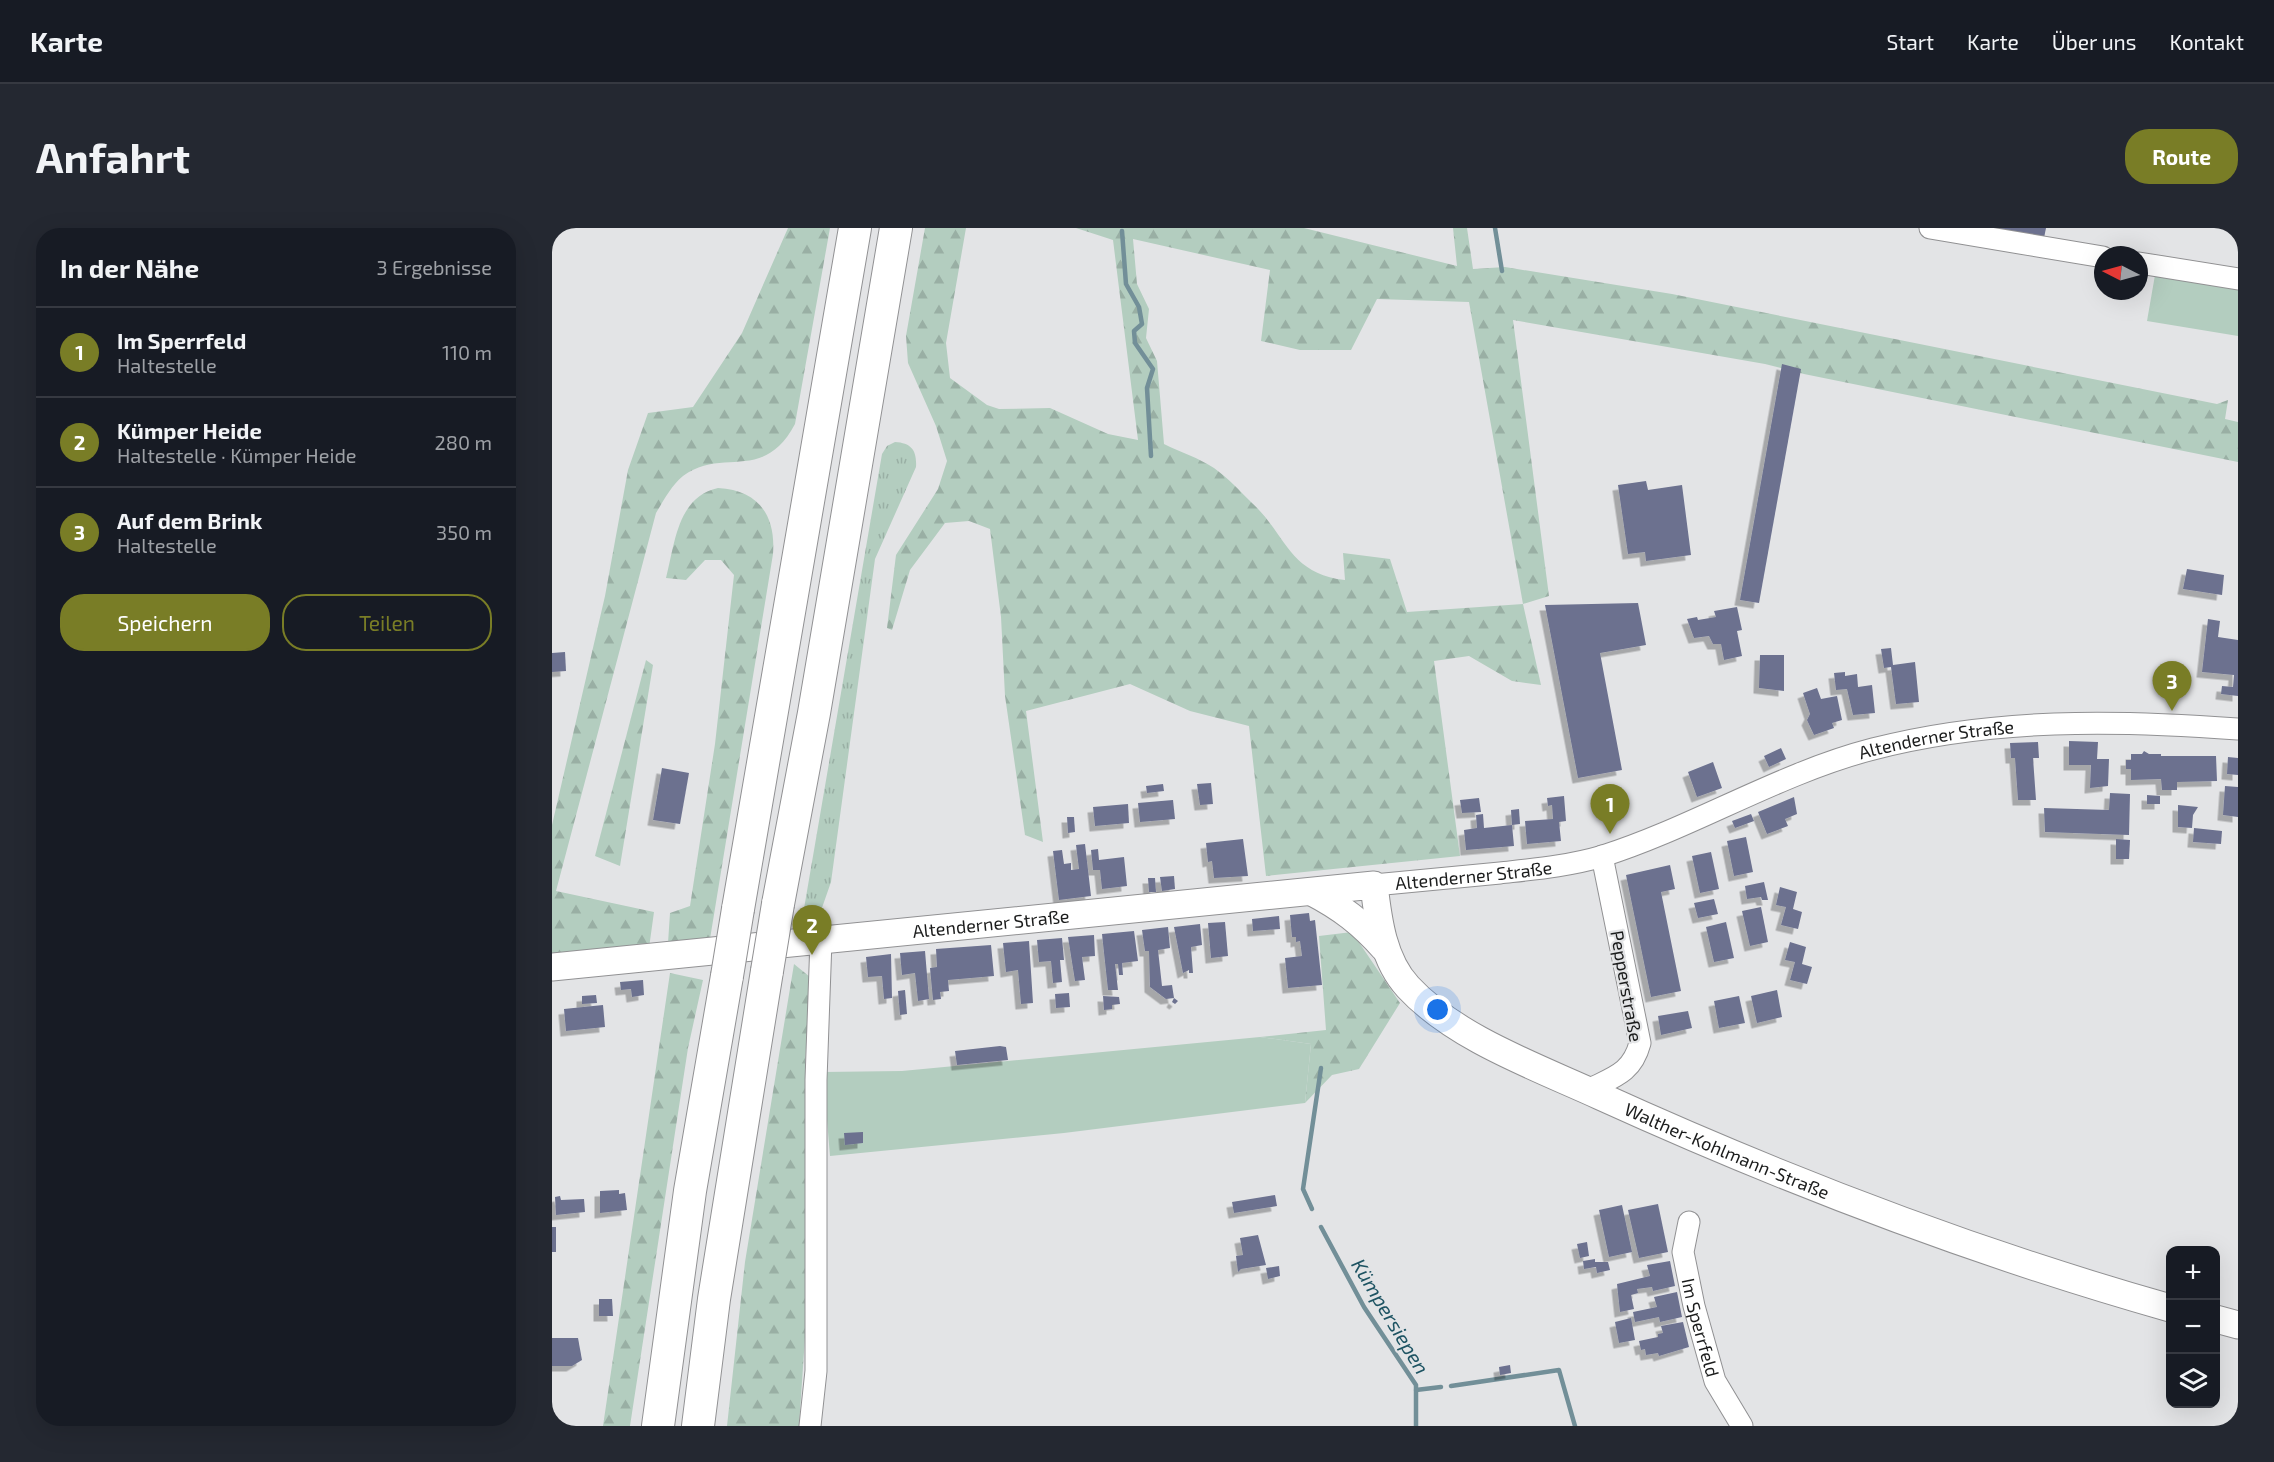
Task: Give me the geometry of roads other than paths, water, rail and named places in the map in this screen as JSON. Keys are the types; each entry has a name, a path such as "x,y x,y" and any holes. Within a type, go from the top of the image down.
{"highway":[{"path":"658,1426 690,1191 855,228"},
{"path":"698,1426 714,1299 778,904 814,713 896,228"}],"main road":[{"name":"Altenderner Straße","path":"552,967 1374,885"},
{"name":"Walther-Kohlmann-Straße","path":"1374,885 1386,951 1406,985 1433,1011 1481,1039 1702,1142 1946,1239 2166,1307"},
{"path":"1312,892 1337,905 1363,924 1386,951"},
{"path":"2220,1320 2238,1324"}],"street":[{"path":"1930,228 2094,255"},
{"path":"2148,264 2238,279"},
{"name":"Altenderner Straße","path":"1374,885 1553,868 1602,856 1822,766 1872,749 1939,734 2005,725 2062,722 2238,729"},
{"name":"Pepperstraße","path":"1588,1090 1628,1069 1636,1058 1640,1043 1602,856"},
{"path":"810,1426 816,1371 816,1080 821,940"},
{"name":"Im Sperrfeld","path":"1689,1221 1683,1252 1697,1317 1715,1381 1742,1426"}],"waterway":[{"path":"1495,228 1502,271"},
{"name":"Kümpersiepen","path":"1122,231 1126,284 1139,307 1142,324 1134,331 1135,343 1153,369 1147,388 1151,456"},
{"name":"Kümpersiepen","path":"1312,1209 1303,1189 1321,1068"},
{"name":"Kümpersiepen","path":"1321,1227 1364,1307 1416,1385 1416,1426"},
{"path":"1451,1386 1559,1370 1575,1426"},
{"path":"1416,1390 1441,1387"}],"place":[{"name":"Auf dem Brink","path":"2172,711"},
{"name":"Im Sperrfeld","path":"1610,834"},
{"name":"Kümper Heide","path":"812,955"}]}
